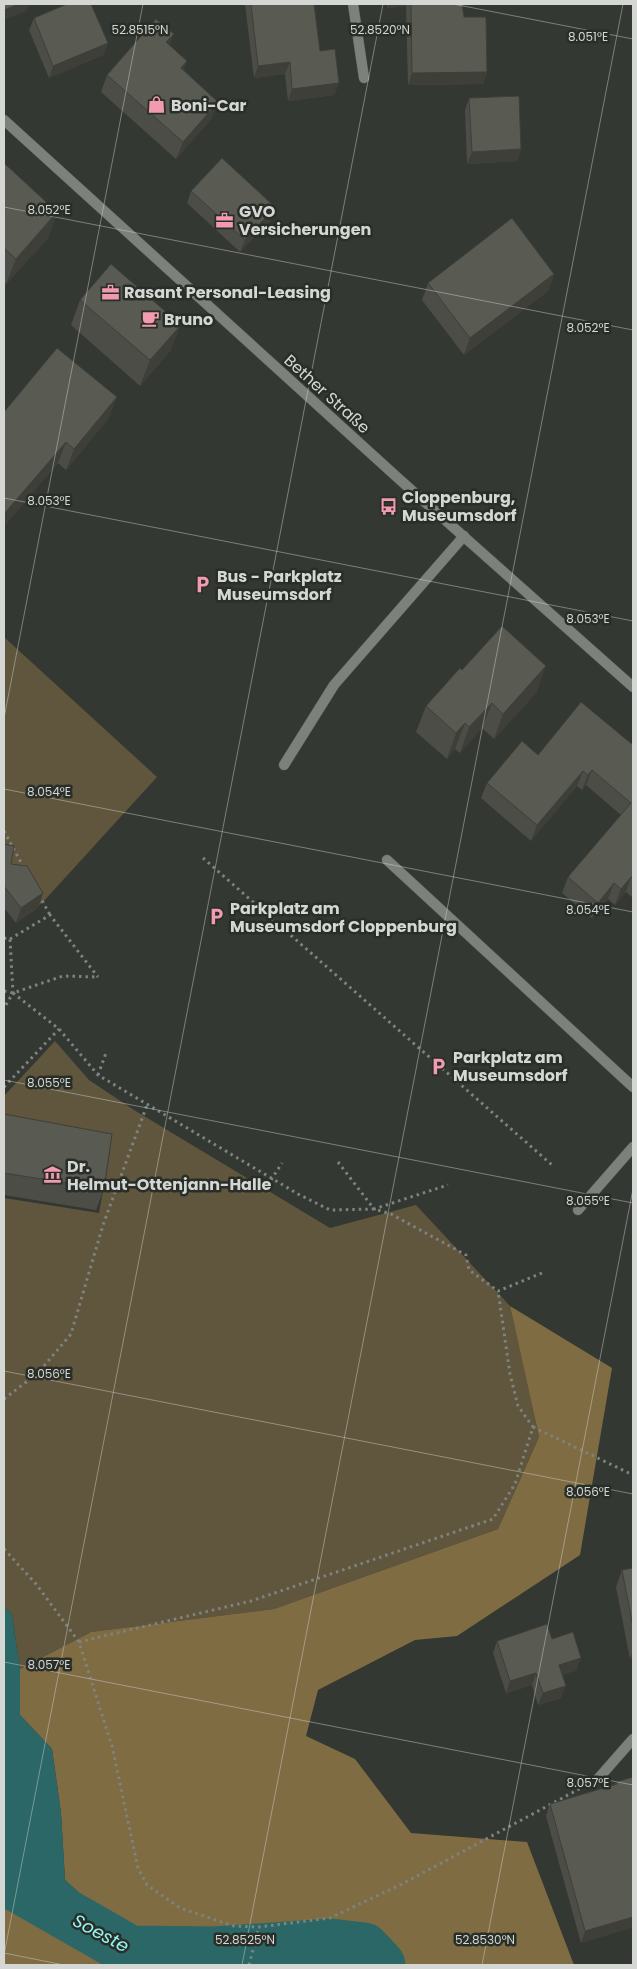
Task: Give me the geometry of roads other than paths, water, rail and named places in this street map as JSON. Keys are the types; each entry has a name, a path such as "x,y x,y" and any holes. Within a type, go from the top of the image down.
{"street":[{"path":"353,4 364,78"},
{"name":"Bether Straße","path":"4,120 633,687"},
{"path":"284,765 334,685 464,536"},
{"path":"387,860 633,1087"},
{"path":"578,1210 633,1147"},
{"path":"597,1780 633,1739"}],"water":[{"path":"4,1606 12,1615 20,1669 20,1715 52,1749 61,1813 65,1880 131,1940 130,1951 123,1958 67,1937 4,1900"}],"waterway":[{"name":"Soeste","path":"4,1879 130,1951 215,1952 330,1944 364,1948 380,1965"}],"place":[{"name":"Boni-Car","path":"157,105"},
{"name":"GVO Versicherungen","path":"225,220"},
{"name":"Rasant Personal-Leasing","path":"110,292"},
{"name":"Bruno","path":"150,319"},
{"name":"Cloppenburg, Museumsdorf","path":"388,506"},
{"name":"Bus - Parkplatz Museumsdorf","path":"203,585"},
{"name":"Parkplatz am Museumsdorf Cloppenburg","path":"216,917"},
{"name":"Parkplatz am Museumsdorf","path":"439,1066"},
{"name":"Dr. Helmut-Ottenjann-Halle","path":"53,1175"}]}
